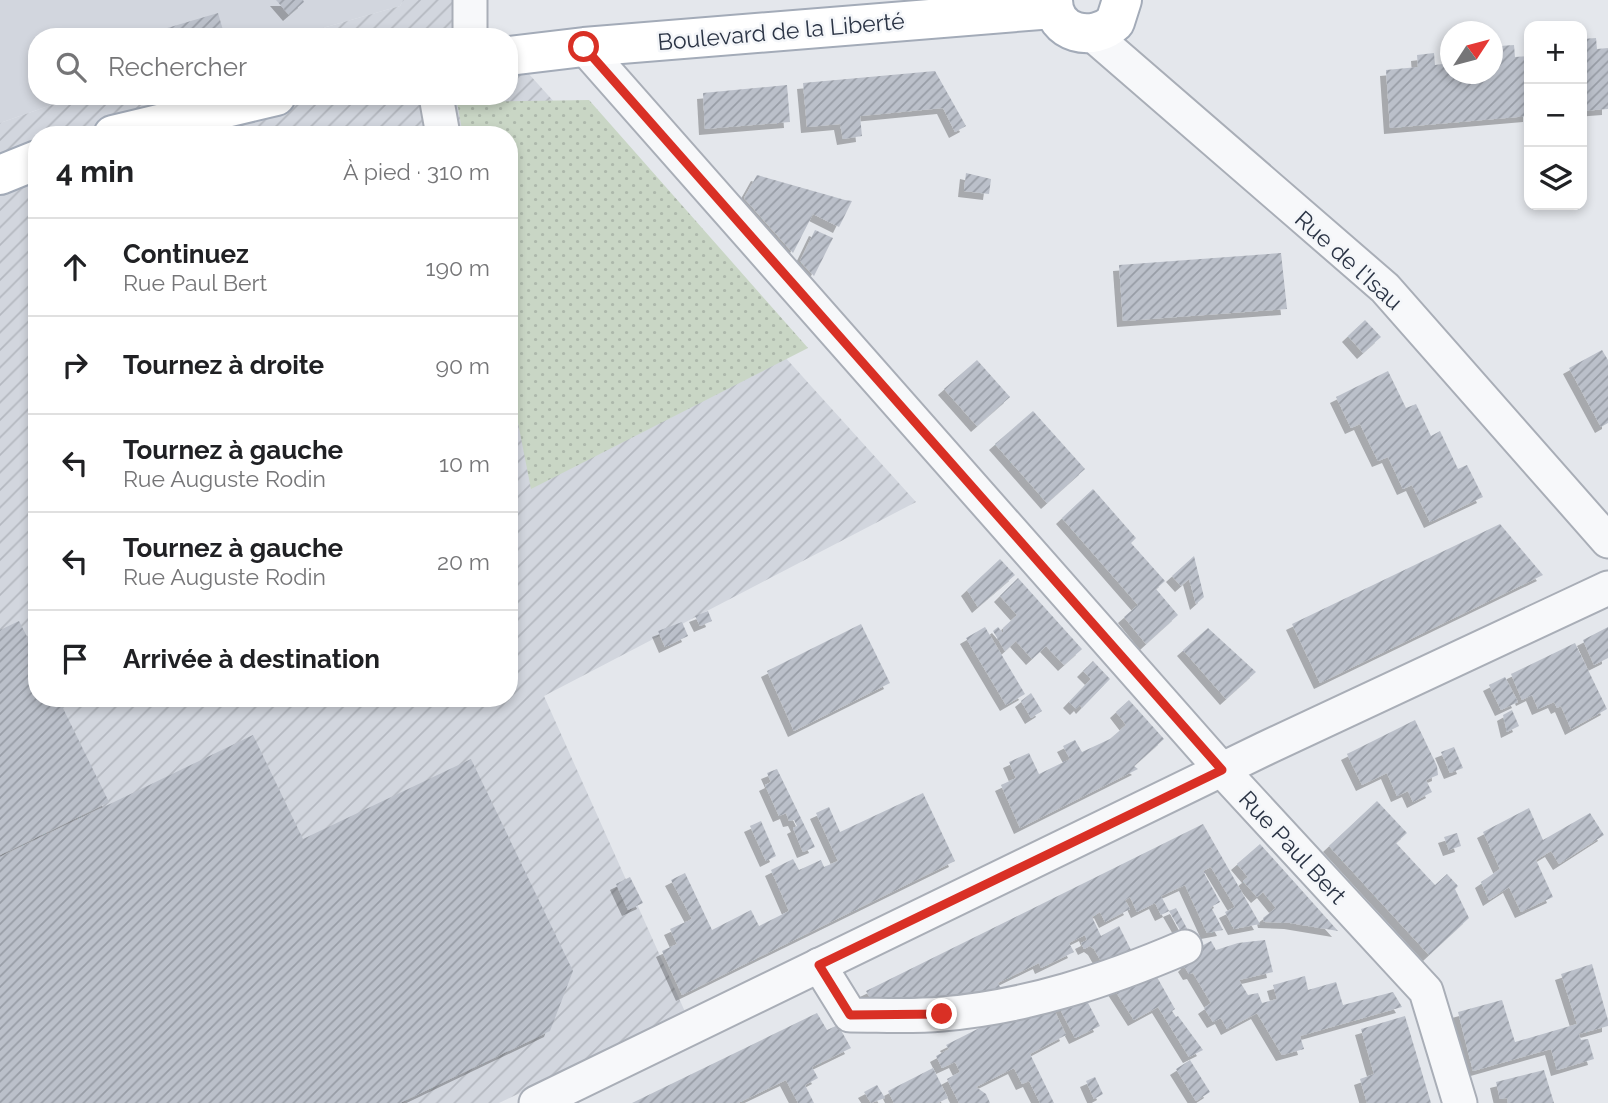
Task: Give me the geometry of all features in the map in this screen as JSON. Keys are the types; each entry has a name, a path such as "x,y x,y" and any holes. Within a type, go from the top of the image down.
{"main road":[{"path":"1053,4 1060,23 1072,32 1093,35 1115,22 1123,0"},
{"name":"Boulevard de la Liberté","path":"518,55 1053,4"},
{"path":"151,126 238,105"},
{"path":"0,175 28,164"}],"street":[{"path":"470,0 470,28"},
{"name":"Rue de l'Isau","path":"1093,35 1385,288 1608,541"},
{"name":"Rue Paul Bert","path":"584,47 1222,770 1426,991 1460,1103"},
{"path":"438,105 441,126"},
{"path":"536,1103 1222,770 1608,588"},
{"path":"819,965 850,1015 942,1014 1058,994 1133,970 1185,947"}],"shaded area":[{"path":"0,0 403,0 400,6 323,28 28,28 28,105 51,105 0,123"},
{"path":"403,0 462,0 487,28 323,28 400,6"},
{"path":"518,62 916,502 544,696 686,1014 499,1103 0,1103 0,123 51,105 518,105"}],"green space":[{"path":"589,100 808,348 531,489 518,423 518,126 461,126 458,105 518,105 518,101"}],"building":[{"path":"276,0 303,0 304,2 289,15"},
{"path":"218,13 222,28 167,28"},
{"path":"1596,38 1597,49 1608,48 1608,109 1587,111 1587,39"},
{"path":"1514,45 1515,57 1524,56 1524,116 1390,128 1386,70 1418,67 1417,55 1434,53 1435,65 1440,64 1440,84 1503,84 1503,46"},
{"path":"935,71 966,126 955,132 943,108 860,116 862,136 843,139 840,124 807,127 803,83"},
{"path":"787,85 790,122 705,129 703,93"},
{"path":"966,173 991,179 989,194 964,191"},
{"path":"757,175 852,201 839,227 813,214 793,253 744,198"},
{"path":"815,230 833,238 814,276 800,261"},
{"path":"1281,253 1287,309 1123,321 1119,265"},
{"path":"1365,320 1381,337 1363,353 1348,336"},
{"path":"1602,350 1608,360 1608,423 1601,427 1569,368"},
{"path":"977,360 1010,397 977,426 944,389"},
{"path":"1388,371 1406,408 1416,404 1431,436 1440,431 1458,469 1467,465 1483,497 1430,522 1412,485 1403,489 1388,457 1378,461 1360,424 1351,428 1336,397"},
{"path":"1033,411 1085,469 1047,503 995,444"},
{"path":"1093,489 1136,538 1131,543 1165,581 1156,589 1178,615 1146,644 1124,617 1138,605 1062,518"},
{"path":"1500,524 1543,575 1320,683 1292,624"},
{"path":"1194,556 1204,597 1196,604 1189,579 1181,586 1172,576"},
{"path":"1000,559 1015,575 978,607 967,590"},
{"path":"1018,578 1082,649 1064,665 1046,646 1032,659 1016,641 1005,651 993,631 998,627 1003,633 1003,628 1017,615 1000,596"},
{"path":"708,611 712,621 700,626 695,616"},
{"path":"19,621 28,638 28,707 62,707 109,802 0,855 0,630"},
{"path":"682,622 688,636 665,647 658,631"},
{"path":"861,624 890,683 794,731 767,671"},
{"path":"985,627 1025,694 1006,705 966,638"},
{"path":"1608,627 1608,658 1594,665 1583,640"},
{"path":"1208,628 1256,672 1226,699 1183,650"},
{"path":"1575,643 1607,709 1571,729 1561,706 1557,708 1554,702 1538,709 1532,695 1522,700 1511,674"},
{"path":"1093,661 1110,679 1082,708 1080,705 1076,709 1069,702 1091,679 1083,671"},
{"path":"1505,677 1518,702 1501,710 1489,685"},
{"path":"1031,693 1042,711 1031,718 1021,701"},
{"path":"1129,700 1164,739 1134,766 1138,769 1020,828 1001,785 1016,778 1009,762 1029,753 1039,774 1070,759 1063,746 1075,740 1082,752 1110,739 1126,725 1116,712"},
{"path":"1512,710 1519,726 1507,732 1503,715"},
{"path":"1415,720 1437,766 1438,775 1426,780 1432,792 1413,802 1408,791 1397,796 1387,773 1362,785 1347,754"},
{"path":"253,735 303,839 471,759 573,971 550,1031 400,1103 0,1103 0,857"},
{"path":"1454,747 1463,768 1450,773 1441,752"},
{"path":"777,769 815,847 803,852 793,828 797,826 794,820 789,821 786,813 779,816 765,785 771,782 767,773"},
{"path":"923,793 955,861 682,995 662,951 677,944 670,929 692,919 671,880 685,873 712,930 751,910 759,926 789,911 771,870 793,859 799,870 821,860 824,867 838,861 816,813 829,807 840,832"},
{"path":"1377,801 1407,833 1396,843 1435,885 1447,874 1458,886 1455,889 1469,918 1429,955 1329,846"},
{"path":"1529,808 1543,840 1590,813 1604,835 1559,864 1551,851 1536,860 1553,897 1521,912 1509,887 1489,900 1481,882 1500,869 1483,832"},
{"path":"761,821 776,856 766,861 750,826"},
{"path":"1203,824 1260,924 1234,929 1225,912 1235,907 1211,867 1203,871 1220,902 1211,907 1223,930 1207,933 1185,885 1161,896 1169,911 1161,915 1155,903 1137,912 1130,897 1125,900 1130,909 1105,922 1100,912 1092,917 1101,936 1119,926 1137,962 1107,972 1094,949 1090,946 1084,949 1081,943 1087,940 1085,935 1069,943 1074,952 1041,968 1039,963 998,983 1004,995 874,1005 866,991"},
{"path":"1457,833 1461,846 1449,850 1444,837"},
{"path":"1260,844 1338,931 1290,923 1264,922 1263,918 1276,908 1263,892 1257,897 1243,881 1248,877 1237,864"},
{"path":"630,877 643,903 628,910 616,884"},
{"path":"1176,908 1190,934 1184,937 1169,911"},
{"path":"1265,940 1273,972 1239,980 1248,995 1258,993 1262,1003 1277,999 1273,985 1305,976 1308,990 1336,982 1343,1005 1393,992 1402,1007 1300,1036 1304,1049 1282,1055 1257,1013 1227,1029 1221,1018 1213,1022 1204,1008 1211,1003 1193,973 1189,974 1184,966 1187,963 1182,956 1211,941 1216,950 1238,943"},
{"path":"1592,964 1608,1020 1608,1026 1579,1034 1581,1040 1588,1039 1594,1059 1557,1070 1551,1049 1473,1071 1458,1012 1502,1000 1515,1042 1577,1024 1561,974"},
{"path":"1153,970 1175,1009 1172,1011 1203,1050 1189,1057 1158,1007 1134,1020 1112,986"},
{"path":"1084,995 1100,1026 1075,1038 1059,1007"},
{"path":"1051,1003 1066,1035 1030,1054 1054,1103 1040,1103 1029,1081 1022,1084 1014,1068 976,1087 986,1094 990,1103 959,1103 947,1079 960,1072 955,1062 942,1068 936,1056 949,1049 946,1045 1009,1013 1013,1021"},
{"path":"817,1013 827,1030 838,1025 851,1048 812,1067 818,1078 805,1085 814,1103 798,1103 786,1080 738,1103 632,1103"},
{"path":"1405,1016 1431,1103 1367,1103 1360,1079 1374,1074 1361,1029"},
{"path":"1190,1060 1210,1092 1196,1101 1176,1069"},
{"path":"933,1068 948,1098 938,1103 894,1103 888,1091"},
{"path":"1544,1070 1554,1103 1508,1103 1507,1098 1500,1099 1496,1082"},
{"path":"1095,1077 1103,1094 1094,1099 1086,1081"},
{"path":"877,1085 885,1098 871,1103 864,1092"}],"route":[{"path":"584,47 1222,770 819,965 850,1015 942,1014"}]}
